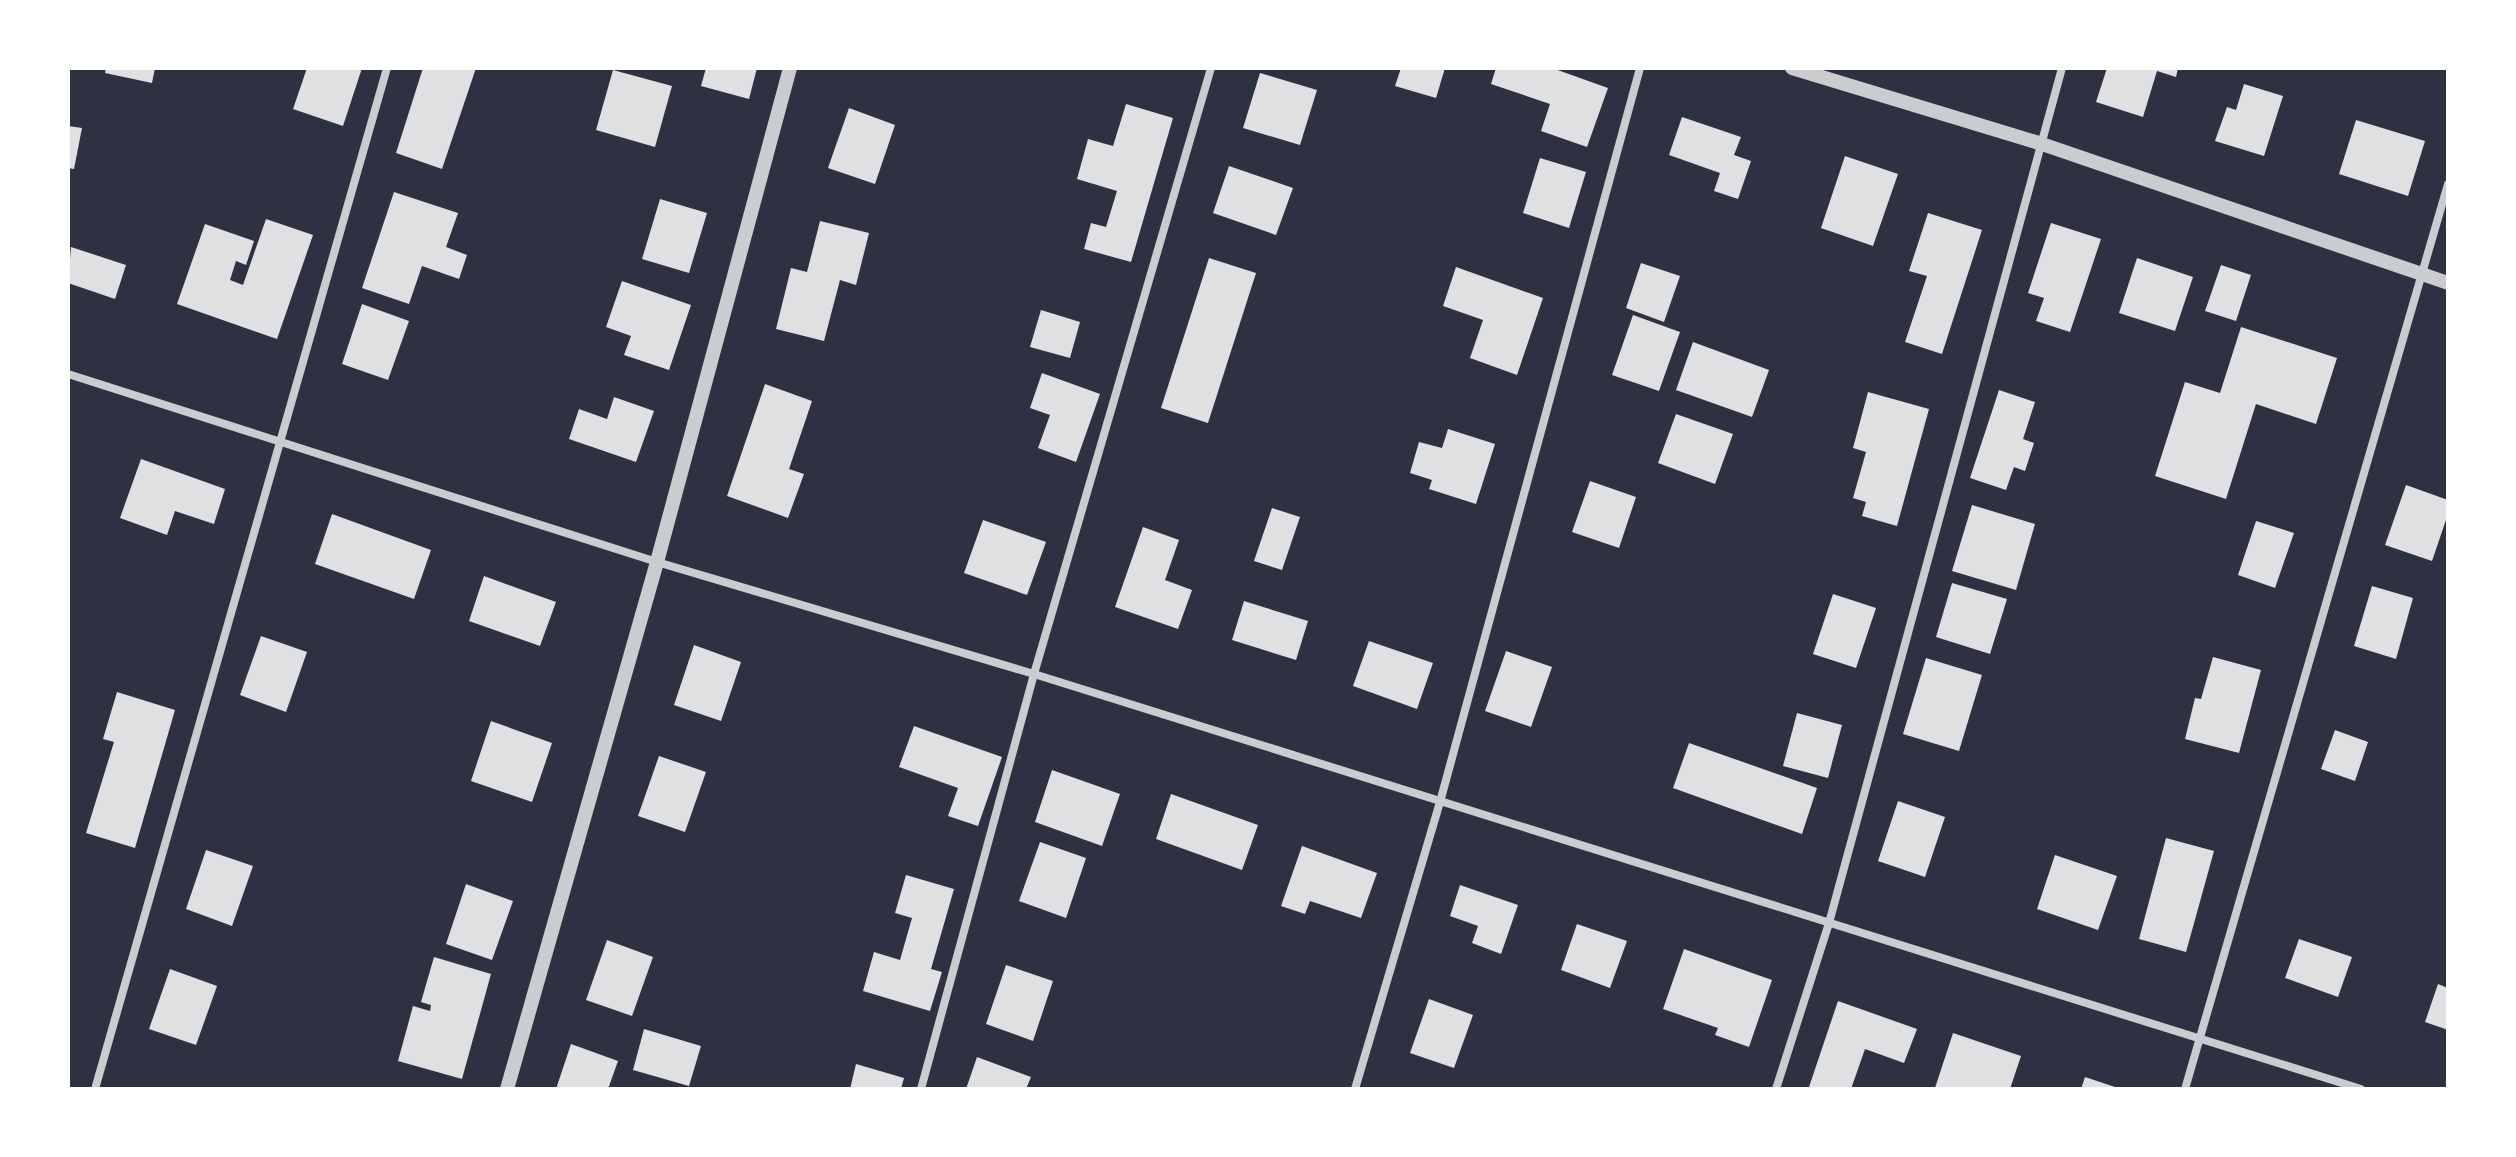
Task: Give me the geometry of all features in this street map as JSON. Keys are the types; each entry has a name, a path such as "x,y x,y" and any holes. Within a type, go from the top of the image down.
{"street":[{"path":"95,1089 387,68"},
{"path":"507,1089 657,562 790,68"},
{"path":"921,1089 1034,674 1211,68"},
{"path":"1355,1089 1440,802 1640,68"},
{"path":"1792,68 2039,143 2448,283"},
{"path":"1776,1089 1829,923 2039,143 2062,68"},
{"path":"2185,1089 2448,184"},
{"path":"68,374 657,562 1034,674 2361,1089"}],"building":[{"path":"106,68 155,68 152,83 105,73"},
{"path":"307,68 362,68 343,126 293,109"},
{"path":"423,68 476,68 442,169 396,153"},
{"path":"706,68 757,68 749,99 701,86"},
{"path":"1401,68 1445,68 1436,98 1395,86"},
{"path":"1496,68 1552,68 1608,88 1587,147 1541,131 1550,104 1491,84"},
{"path":"2107,68 2178,68 2176,77 2157,71 2143,117 2096,102"},
{"path":"613,70 672,86 655,147 596,130"},
{"path":"1260,73 1317,90 1300,145 1243,128"},
{"path":"2244,84 2283,96 2264,156 2215,141 2227,107 2236,110"},
{"path":"1126,104 1173,118 1131,262 1084,249 1091,223 1106,227 1117,191 1077,179 1088,139 1113,146"},
{"path":"849,108 895,125 875,184 828,168"},
{"path":"1682,117 1741,137 1734,155 1751,161 1738,199 1714,191 1720,173 1669,155"},
{"path":"2356,120 2425,141 2408,196 2339,174"},
{"path":"68,126 82,128 74,169 68,168"},
{"path":"1845,156 1898,174 1873,246 1821,228"},
{"path":"1540,158 1586,172 1569,228 1523,213"},
{"path":"1229,166 1293,188 1276,235 1213,213"},
{"path":"394,192 458,213 446,247 467,255 459,279 422,266 409,304 362,288"},
{"path":"660,199 707,213 689,273 642,259"},
{"path":"1928,213 1982,230 1942,354 1905,342 1927,276 1909,271"},
{"path":"266,219 313,235 277,339 177,304 205,224 254,241 246,265 236,261 230,280 243,285"},
{"path":"820,221 869,233 856,285 840,280 824,341 776,329 791,268 807,272"},
{"path":"2051,223 2101,239 2070,332 2036,321 2044,298 2028,293"},
{"path":"71,247 126,265 115,299 68,283"},
{"path":"1209,258 1256,273 1208,423 1161,408"},
{"path":"2137,258 2193,277 2175,331 2119,313"},
{"path":"1641,263 1680,276 1664,322 1626,308"},
{"path":"2221,265 2251,275 2236,321 2205,311"},
{"path":"1456,267 1543,298 1517,375 1470,358 1483,320 1443,306"},
{"path":"622,281 691,305 669,370 624,355 631,336 606,327"},
{"path":"362,304 409,321 388,380 342,364"},
{"path":"1041,310 1080,322 1070,358 1030,347"},
{"path":"1633,315 1680,332 1659,391 1612,375"},
{"path":"2241,327 2337,358 2316,424 2256,404 2226,499 2155,476 2185,382 2220,393"},
{"path":"1693,342 1769,370 1752,417 1676,390"},
{"path":"1042,373 1100,394 1076,462 1038,448 1050,415 1030,408"},
{"path":"765,384 812,401 789,469 804,474 788,518 727,496"},
{"path":"1999,390 2035,402 2023,439 2034,443 2025,471 2014,467 2006,490 1970,478"},
{"path":"1868,392 1929,409 1897,526 1862,516 1866,502 1853,498 1866,452 1853,448"},
{"path":"614,397 654,411 636,462 569,439 579,409 607,419"},
{"path":"1676,414 1733,434 1715,484 1658,463"},
{"path":"1448,429 1495,444 1476,504 1429,489 1432,480 1410,473 1419,442 1442,448"},
{"path":"141,459 225,489 214,524 175,511 167,535 120,518"},
{"path":"1590,481 1636,497 1619,548 1572,532"},
{"path":"2406,485 2448,500 2448,514 2432,561 2385,545"},
{"path":"1972,505 2035,524 2016,590 1952,571"},
{"path":"1272,508 1300,517 1282,570 1254,561"},
{"path":"332,514 431,550 414,599 315,564"},
{"path":"983,520 1046,542 1027,595 964,573"},
{"path":"2256,521 2294,533 2275,588 2238,575"},
{"path":"1143,527 1179,540 1165,580 1192,590 1178,629 1115,607"},
{"path":"484,576 556,602 540,646 469,621"},
{"path":"1952,583 2007,599 1990,654 1936,637"},
{"path":"2372,586 2413,598 2396,659 2354,646"},
{"path":"1833,594 1876,608 1856,668 1813,654"},
{"path":"1244,601 1308,621 1296,660 1232,640"},
{"path":"261,636 307,652 286,712 240,695"},
{"path":"1369,641 1433,663 1417,709 1353,686"},
{"path":"694,645 741,662 721,721 674,705"},
{"path":"1506,651 1552,667 1531,727 1485,711"},
{"path":"2213,657 2261,670 2239,753 2185,739 2195,698 2201,699"},
{"path":"1926,658 1982,675 1959,751 1903,734"},
{"path":"117,692 175,710 135,848 86,833 114,742 103,739"},
{"path":"1797,713 1842,725 1828,778 1783,766"},
{"path":"491,721 552,743 532,802 471,781"},
{"path":"914,726 1002,757 978,826 948,816 958,788 899,767"},
{"path":"2335,730 2368,742 2355,781 2321,769"},
{"path":"1689,743 1817,788 1802,834 1673,788"},
{"path":"659,756 706,772 685,832 638,816"},
{"path":"1052,770 1120,794 1102,846 1035,822"},
{"path":"1171,794 1258,825 1242,870 1156,839"},
{"path":"1898,801 1945,817 1925,877 1878,861"},
{"path":"2166,838 2214,851 2186,952 2139,939"},
{"path":"1040,842 1086,858 1066,918 1019,901"},
{"path":"1302,846 1377,873 1361,918 1310,901 1305,914 1281,906"},
{"path":"206,850 253,866 232,926 186,909"},
{"path":"2055,855 2117,876 2098,930 2037,909"},
{"path":"906,875 954,889 931,969 942,972 930,1011 863,991 874,952 900,960 912,918 895,913"},
{"path":"466,884 513,901 492,960 446,944"},
{"path":"1460,885 1518,905 1501,954 1472,943 1478,926 1450,916"},
{"path":"1577,924 1627,941 1610,988 1561,970"},
{"path":"2299,939 2352,957 2338,997 2285,978"},
{"path":"607,940 653,957 632,1016 586,1000"},
{"path":"1684,949 1772,980 1749,1047 1715,1035 1718,1028 1663,1009"},
{"path":"434,957 491,974 462,1079 398,1061 413,1006 430,1011 431,1005 421,1002"},
{"path":"1006,965 1053,981 1033,1041 986,1024"},
{"path":"170,969 217,986 196,1045 149,1029"},
{"path":"2438,984 2448,988 2448,1030 2425,1022"},
{"path":"1429,999 1473,1015 1454,1068 1410,1053"},
{"path":"1838,1001 1917,1029 1904,1063 1865,1049 1851,1089 1813,1089 1809,1087"},
{"path":"644,1029 701,1046 689,1086 633,1070"},
{"path":"1953,1033 2021,1056 2010,1089 1935,1088"},
{"path":"571,1044 618,1061 608,1089 556,1089"},
{"path":"977,1057 1031,1077 1026,1089 966,1089"},
{"path":"856,1064 904,1078 901,1089 850,1089"},
{"path":"2085,1077 2118,1088 2118,1089 2081,1089"}]}
